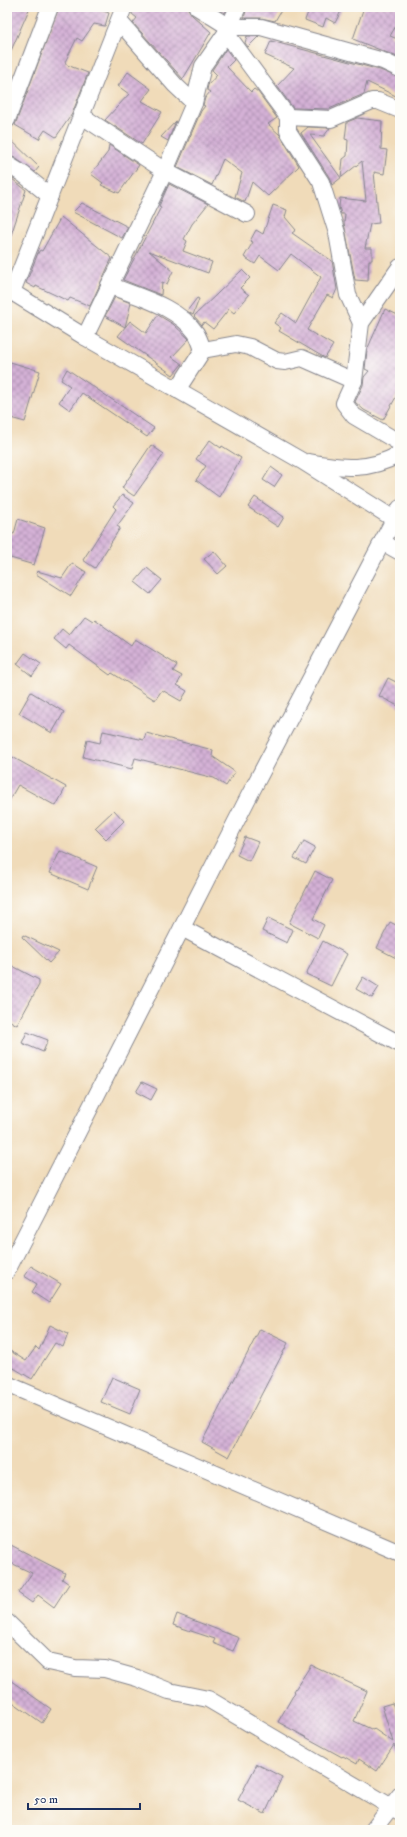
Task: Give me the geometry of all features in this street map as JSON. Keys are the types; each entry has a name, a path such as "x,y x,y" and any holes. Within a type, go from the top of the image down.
{"street":[{"path":"7,120 50,7"},
{"path":"197,7 228,30 288,117 288,131 321,182 337,232 348,295 361,323"},
{"path":"84,337 165,171 194,103 203,66 228,30 238,7"},
{"path":"122,14 175,85 194,103"},
{"path":"7,1271 182,928 397,514 84,337 10,290 50,196 122,14"},
{"path":"228,30 261,26 383,61 400,69"},
{"path":"288,117 331,119 372,101 378,101 400,110"},
{"path":"82,116 165,171 247,214"},
{"path":"7,164 50,196"},
{"path":"400,267 361,323 354,381 344,403 354,416 400,443"},
{"path":"109,285 150,302 163,305 196,332 203,350"},
{"path":"178,390 203,350 236,344 250,347 277,361 285,362 302,358 354,381"},
{"path":"302,461 348,468 373,466 400,454"},
{"path":"382,542 400,552"},
{"path":"182,928 400,1044"},
{"path":"7,1384 400,1553"},
{"path":"7,1622 48,1662 75,1668 105,1669 137,1678 169,1692 208,1699 397,1804 373,1830"}],"building":[{"path":"7,7 30,7 7,60"},
{"path":"59,7 92,7 109,13 105,26 94,24 82,41 77,38 65,62 67,65 88,73 72,114 56,137 45,130 39,139 15,125"},
{"path":"133,7 187,7 192,15 211,32 183,79 133,23 137,18 132,14"},
{"path":"215,7 228,7 225,13"},
{"path":"247,7 283,7 275,21 261,18 244,18"},
{"path":"302,7 343,7 335,23 326,18 323,27 305,20 309,10"},
{"path":"364,7 400,7 400,19 390,36 400,40 400,58 353,39"},
{"path":"247,36 259,36 248,47 245,43"},
{"path":"271,41 380,70 400,78 400,98 367,82 364,94 329,109 293,108 277,86 294,68 265,55"},
{"path":"226,49 234,60 227,67 251,92 254,89 258,92 277,118 268,124 280,135 299,166 268,196 252,182 245,202 235,197 242,173 223,159 212,185 177,167 201,111 205,106 203,105 205,98 210,92 207,90 208,85 217,75 212,70"},
{"path":"128,72 151,89 142,101 162,112 142,144 105,120 129,94 118,86"},
{"path":"357,118 382,121 381,149 387,150 384,174 374,172 379,223 370,224 365,248 372,248 372,260 369,260 368,281 355,280 344,223 345,214 341,214 339,207 340,198 366,201 362,161 341,178 343,159 347,156 348,140 345,139 347,122"},
{"path":"176,121 168,141 161,137"},
{"path":"308,127 330,128 324,136 310,135 341,178 332,185 329,177 301,133"},
{"path":"7,136 39,167 35,172 12,156 7,155"},
{"path":"109,145 139,165 119,193 101,185 103,183 91,174 108,152"},
{"path":"7,175 26,190 9,241 7,240"},
{"path":"169,184 208,204 192,224 184,239 187,241 183,251 212,262 208,273 149,251 173,271 167,284 162,282 161,295 123,280 161,207 159,206"},
{"path":"82,203 128,227 122,238 73,212"},
{"path":"273,205 287,210 285,217 296,230 292,233 332,261 337,289 333,298 327,295 307,330 333,345 325,358 279,331 281,328 274,323 282,313 296,323 321,277 291,254 279,270 260,256 255,264 244,257 253,242 250,241 256,230 263,234"},
{"path":"61,217 112,258 90,306 70,298 68,301 26,283 38,253 40,250 42,251"},
{"path":"242,270 250,278 240,288 249,295 234,313 229,309 213,329 204,322 202,325 194,316"},
{"path":"115,297 131,303 125,327 105,316"},
{"path":"197,298 199,299 193,315 187,311"},
{"path":"385,309 400,316 400,390 383,420 364,410 355,402 363,385 364,377 369,371 365,369 367,350"},
{"path":"158,315 173,324 189,339 172,357 182,364 173,375 118,336 130,321 146,333"},
{"path":"7,361 40,371 25,422 7,417"},
{"path":"67,369 154,428 147,437 82,393 70,410 59,402 70,386 61,380"},
{"path":"210,440 221,448 222,446 241,458 219,497 196,480 206,466 196,459"},
{"path":"151,445 164,454 134,496 122,488"},
{"path":"271,467 282,475 274,487 263,480"},
{"path":"122,495 134,503 117,526 120,528 95,568 83,560 116,509 113,506"},
{"path":"255,497 284,517 278,527 248,507"},
{"path":"18,519 45,528 34,565 7,557 7,532 14,534"},
{"path":"214,551 227,566 218,574 204,559"},
{"path":"72,563 86,572 71,596 36,574 37,571 62,578"},
{"path":"147,568 162,580 150,594 135,582"},
{"path":"84,616 92,621 94,619 131,646 135,639 177,665 173,671 182,676 177,685 187,691 181,701 162,690 155,700 112,673 110,675 69,645 66,649 54,639 62,629 69,635"},
{"path":"25,653 41,664 32,676 17,664"},
{"path":"388,678 400,684 400,707 379,696"},
{"path":"31,692 64,712 52,733 19,713"},
{"path":"103,731 144,740 146,733 213,750 212,756 235,772 226,786 214,778 135,758 132,769 83,757 87,740 100,743"},
{"path":"7,754 66,787 56,806 18,785 7,804"},
{"path":"114,810 124,821 106,839 95,828"},
{"path":"245,837 258,842 249,861 237,855"},
{"path":"304,841 315,847 306,864 294,858"},
{"path":"60,851 97,867 88,889 50,873"},
{"path":"315,871 332,880 313,919 324,925 318,938 289,923"},
{"path":"268,918 293,930 287,943 262,931"},
{"path":"390,922 400,927 400,960 377,948"},
{"path":"23,935 59,952 49,963 22,937"},
{"path":"323,941 347,954 331,986 306,974"},
{"path":"7,963 39,980 39,985 17,1025 7,1019"},
{"path":"363,977 379,987 372,998 356,989"},
{"path":"27,1032 48,1040 43,1052 22,1043"},
{"path":"142,1082 157,1089 151,1100 136,1092"},
{"path":"31,1266 61,1284 49,1303 32,1292 37,1284 24,1276"},
{"path":"50,1325 68,1334 63,1347 55,1343 32,1379 7,1364 7,1349 26,1361 36,1347 39,1350"},
{"path":"260,1329 288,1343 229,1457 202,1442"},
{"path":"112,1377 140,1389 130,1414 101,1402"},
{"path":"7,1543 65,1573 62,1579 69,1584 54,1607 38,1595 32,1603 18,1593 32,1573 7,1561"},
{"path":"177,1614 239,1638 233,1651 213,1643 215,1639 173,1625"},
{"path":"311,1665 367,1691 354,1721 373,1730 374,1729 393,1742 382,1706 392,1703 400,1720 400,1755 398,1755 394,1745 377,1771 359,1759 357,1764 343,1756 342,1757 278,1722 295,1692 294,1691"},
{"path":"7,1678 51,1709 42,1723 7,1698"},
{"path":"257,1764 282,1777 265,1814 238,1800"}]}
